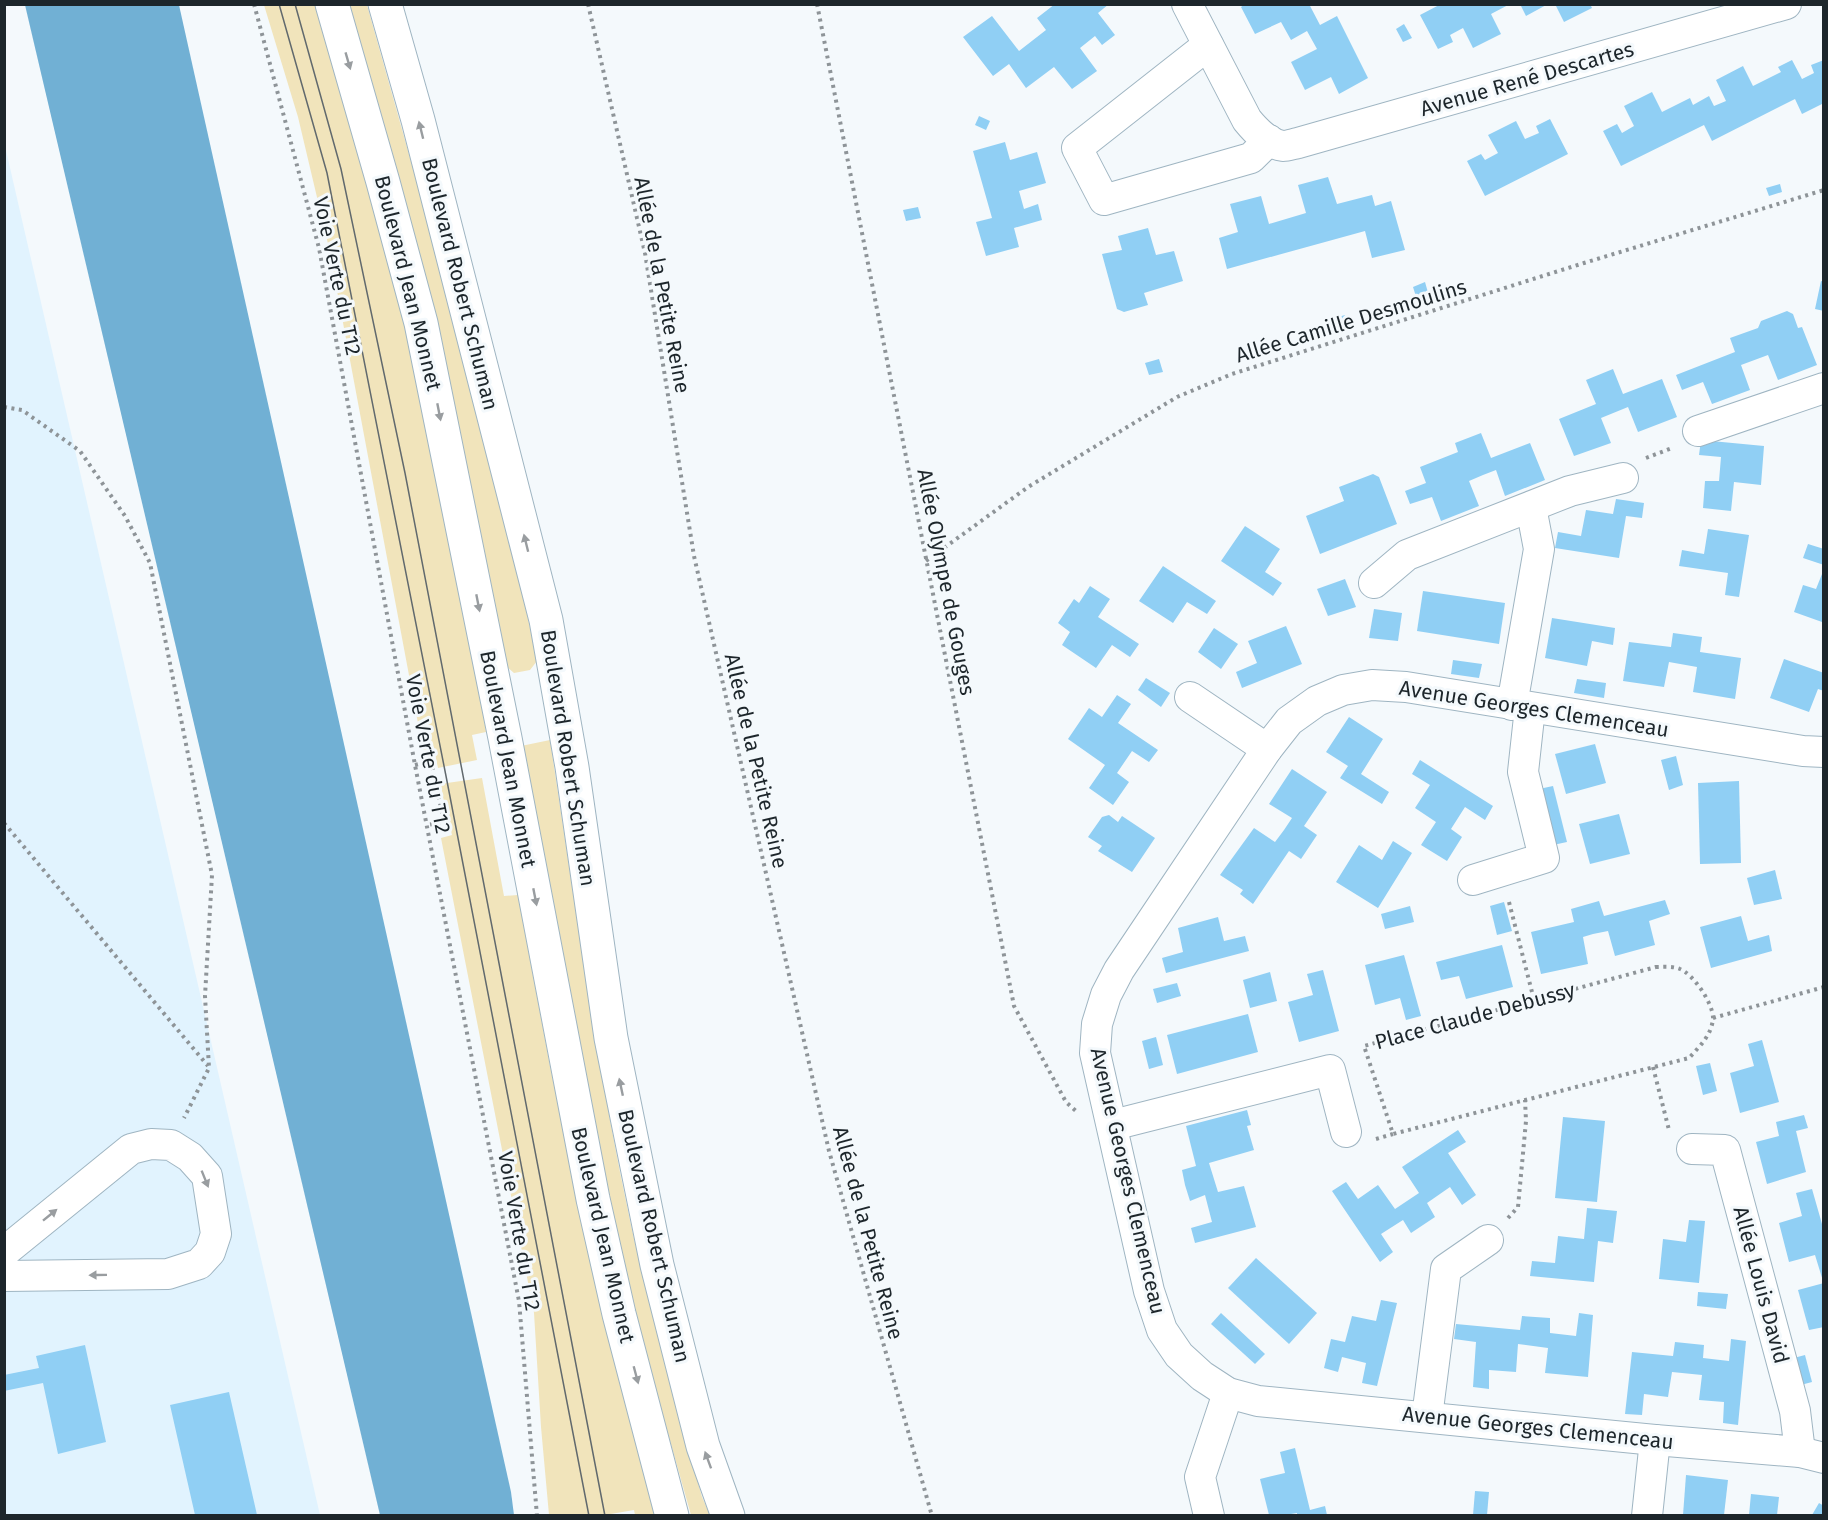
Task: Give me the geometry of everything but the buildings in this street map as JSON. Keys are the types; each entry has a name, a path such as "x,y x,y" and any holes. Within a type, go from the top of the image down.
{"main road":[{"name":"Boulevard Jean Monnet","path":"332,4 421,323 505,738 593,1199 619,1314 672,1515"},
{"name":"Boulevard Robert Schuman","path":"385,4 418,120 546,620 572,766 611,1038 657,1265 703,1446 728,1515"}],"street":[{"path":"1187,4 1247,120 1258,133 1269,140 1251,158 1104,200 1077,148 1208,45"},
{"name":"Avenue René Descartes","path":"1269,140 1283,146 1298,144 1786,4"},
{"path":"1698,430 1824,388"},
{"path":"1374,583 1407,555 1570,491 1623,478"},
{"path":"1473,879 1544,858 1523,772 1521,707 1539,549 1531,507"},
{"name":"Avenue Georges Clemenceau","path":"1812,1455 1258,1401 1228,1393 1202,1376 1179,1355 1162,1330 1149,1291 1095,1053 1097,1024 1106,995 1119,970 1267,749 1289,721 1317,701 1342,690 1372,685 1406,687 1803,751 1824,752"},
{"path":"1190,697 1267,749"},
{"path":"1113,1125 1330,1070 1346,1132"},
{"path":"4,1252 131,1149 152,1144 171,1145 190,1157 207,1176 216,1234 210,1252 199,1264 168,1274 4,1276"},
{"name":"Allée Louis David","path":"1692,1149 1725,1150 1795,1411 1812,1455"},
{"path":"1427,1417 1446,1269 1488,1239"},
{"path":"1209,1515 1200,1477 1228,1393"},
{"path":"1647,1515 1656,1440"}],"path":[{"name":"Voie Verte du T12","path":"254,4 319,248 415,765 519,1301 537,1515"},
{"name":"Allée de la Petite Reine","path":"588,4 645,253 694,556 826,1140 932,1515"},
{"name":"Allée Olympe de Gouges","path":"817,4 1014,1006 1065,1102 1078,1113 1096,1122 1113,1125"},
{"name":"Allée Camille Desmoulins","path":"926,561 1028,487 1177,397 1232,374 1824,190"},
{"path":"4,407 22,410 80,451 125,516 150,563 212,875 205,996 209,1068 171,1145"},
{"path":"1623,478 1647,457 1684,443 1698,430"},
{"path":"415,765 431,760 444,822 427,825"},
{"path":"4,823 209,1068"},
{"path":"1501,871 1534,1000"},
{"name":"Place Claude Debussy","path":"1656,967 1679,968 1694,979 1707,999 1713,1018 1706,1040 1689,1058 1393,1134 1364,1046 1534,1000 1656,967"},
{"path":"1713,1018 1824,987"},
{"path":"1653,1066 1669,1131 1692,1149"},
{"path":"1488,1239 1518,1207 1526,1121 1525,1100"}],"shaded area":[{"path":"264,5 316,5 410,339 479,688 486,732 472,735 477,760 438,768 434,749 423,750 329,248 298,117"},
{"path":"348,5 367,5 435,249 500,495 519,578 537,661 530,670 514,673 506,666 438,324"},
{"path":"5,146 320,1515 5,1515"},
{"path":"550,740 587,983 618,1165 656,1328 702,1497 710,1515 691,1515 639,1331 610,1208 521,746"},
{"path":"482,778 504,896 518,895 588,1250 658,1515 635,1515 634,1510 605,1515 549,1515 534,1313 441,838 452,835 440,784"}],"water":[{"path":"25,5 179,5 511,1492 514,1515 380,1515"}],"tram line":[{"path":"279,4 327,173 589,1516"},
{"path":"295,4 341,169 405,473 605,1516"}]}
